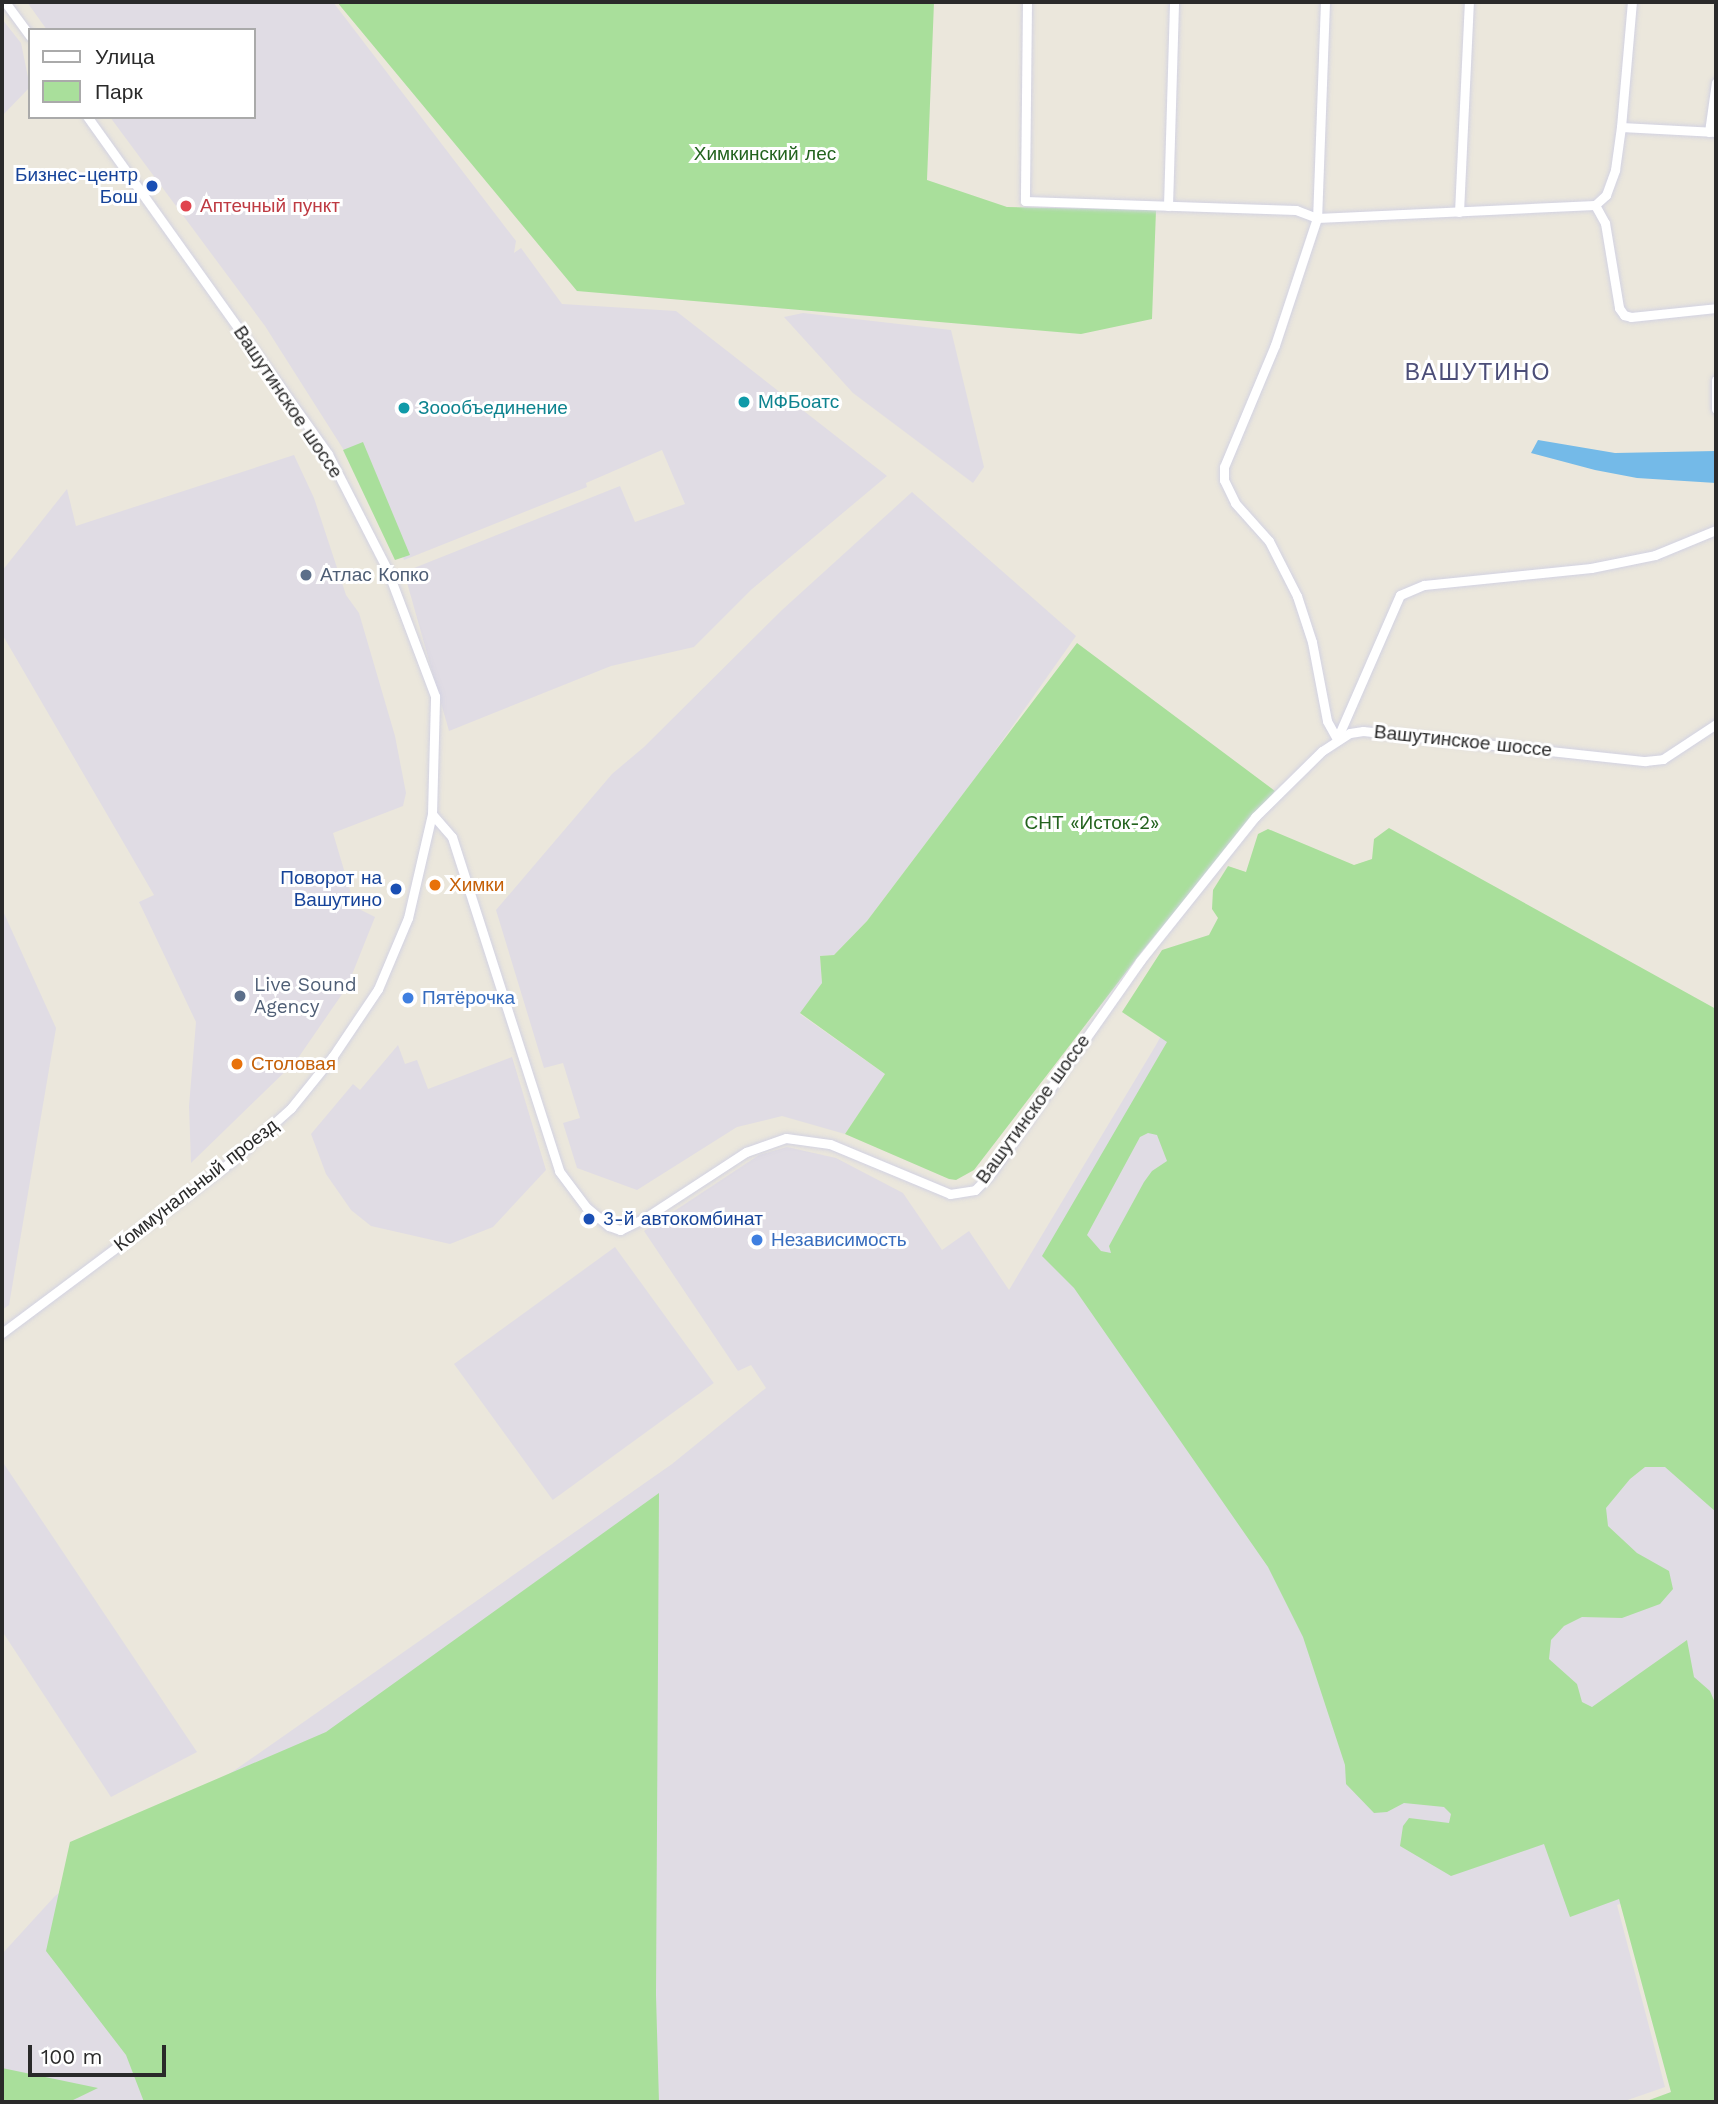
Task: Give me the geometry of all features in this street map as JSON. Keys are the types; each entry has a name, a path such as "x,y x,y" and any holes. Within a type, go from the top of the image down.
{"street":[{"path":"5,2 28,33"},
{"path":"1027,2 1025,201 1296,210 1317,218 1595,205 1606,195 1615,170 1632,2"},
{"path":"1168,206 1174,2"},
{"path":"1325,2 1317,218 1275,345 1224,467 1224,480 1236,503 1269,541 1297,596 1312,642 1327,721 1337,739"},
{"path":"1459,212 1469,2"},
{"path":"1621,127 1712,132 1716,82"},
{"name":"Вашутинское шоссе","path":"89,119 328,454 387,569 435,696 432,814 452,837 559,1171 586,1207 609,1226 620,1230 645,1218 746,1152 786,1138 830,1144 950,1194 975,1190 989,1176 1140,961 1203,882 1278,793 1337,739 1363,731 1645,761 1663,759 1716,724"},
{"path":"1595,205 1605,223 1619,308 1625,314 1631,317 1716,308"},
{"path":"1716,380 1716,409"},
{"path":"1337,739 1401,595 1424,585 1591,568 1656,555 1716,530"},
{"name":"Коммунальный проезд","path":"2,1333 250,1147 308,1087 333,1056 378,989 411,909 432,814"}],"shaded area":[{"path":"27,2 333,2 516,241 514,253 521,248 562,304 676,311 887,476 752,589 694,647 611,666 449,731 404,572 620,486 635,522 685,504 662,450 586,483 587,487 404,560 394,529 265,326 111,119 256,119 256,28 46,28"},
{"path":"2,19 21,43 28,89 2,116"},
{"path":"803,313 951,330 984,467 973,483 853,393 784,317"},
{"path":"294,455 314,498 346,595 359,613 395,736 406,793 403,806 333,833 355,907 375,917 347,987 296,1061 191,1163 189,1106 196,1022 139,902 154,895 2,634 2,571 67,489 76,526"},
{"path":"912,492 1076,636 985,765 867,921 834,955 820,956 822,983 800,1014 885,1074 845,1134 782,1116 737,1127 637,1190 577,1168 563,1123 580,1118 563,1063 544,1068 496,910 612,774 644,747 782,610"},
{"path":"1270,834 1716,1059 1716,1868 1617,1905 1665,2087 1622,2102 2,2102 2,1954 55,1896 672,1464 766,1388 751,1365 738,1371 644,1231 759,1155 787,1147 836,1158 903,1193 942,1250 969,1231 1009,1290 1156,1045"},
{"path":"2,909 56,1028 9,1305 2,1310"},
{"path":"398,1045 405,1064 417,1060 428,1089 512,1057 546,1170 493,1227 450,1244 371,1226 351,1210 326,1174 311,1134 353,1084 360,1090"},
{"path":"615,1247 714,1383 553,1500 454,1364"},
{"path":"2,1461 197,1752 111,1797 2,1631"}],"green space":[{"name":"Химкинский лес","path":"337,2 934,2 927,180 1007,207 1156,210 1152,319 1081,334 577,291"},
{"path":"363,442 410,555 395,560 343,450"},
{"name":"СНТ «Исток-2»","path":"1077,643 1275,791 1143,950 974,1170 956,1180 949,1179 845,1134 885,1074 800,1013 822,983 820,956 834,955 867,921"},
{"path":"1389,828 1716,1009 1716,1512 1665,1467 1645,1467 1630,1479 1606,1508 1608,1526 1637,1553 1669,1571 1673,1589 1660,1604 1622,1618 1582,1617 1564,1626 1551,1640 1549,1659 1577,1684 1582,1702 1592,1707 1687,1640 1694,1677 1710,1691 1716,1705 1716,2102 1644,2102 1671,2092 1619,1899 1570,1917 1544,1844 1451,1876 1400,1846 1403,1826 1409,1818 1449,1823 1451,1814 1444,1807 1404,1803 1387,1812 1374,1813 1346,1784 1345,1765 1303,1637 1268,1567 1074,1288 1042,1256 1167,1042 1122,1012 1162,950 1209,935 1218,918 1212,909 1213,890 1228,866 1246,872 1258,834 1268,829 1354,865 1372,859 1374,839","holes":["1148,1133 1157,1135 1167,1161 1152,1171 1144,1182 1109,1246 1111,1253 1101,1251 1087,1235 1140,1137"]},
{"path":"659,1493 656,1995 659,2102 144,2102 126,2055 46,1951 70,1842 326,1732"},
{"path":"2,2068 98,2088 69,2102 2,2102"}],"water":[{"path":"1538,440 1615,453 1716,451 1716,483 1637,478 1595,470 1531,453"}],"place":[{"name":"Бизнес-центр Бош","path":"152,186"},
{"name":"Аптечный пункт","path":"186,206"},
{"name":"МФБоатс","path":"744,402"},
{"name":"Зоообъединение","path":"404,408"},
{"name":"Атлас Копко","path":"306,575"},
{"name":"Химки","path":"435,885"},
{"name":"Поворот на Вашутино","path":"396,889"},
{"name":"Live Sound Agency","path":"240,996"},
{"name":"Пятёрочка","path":"408,998"},
{"name":"Столовая","path":"237,1064"},
{"name":"3-й автокомбинат","path":"589,1219"},
{"name":"Независимость","path":"757,1240"}],"district":[{"name":"ВАШУТИНО","path":"1478,373"}]}
